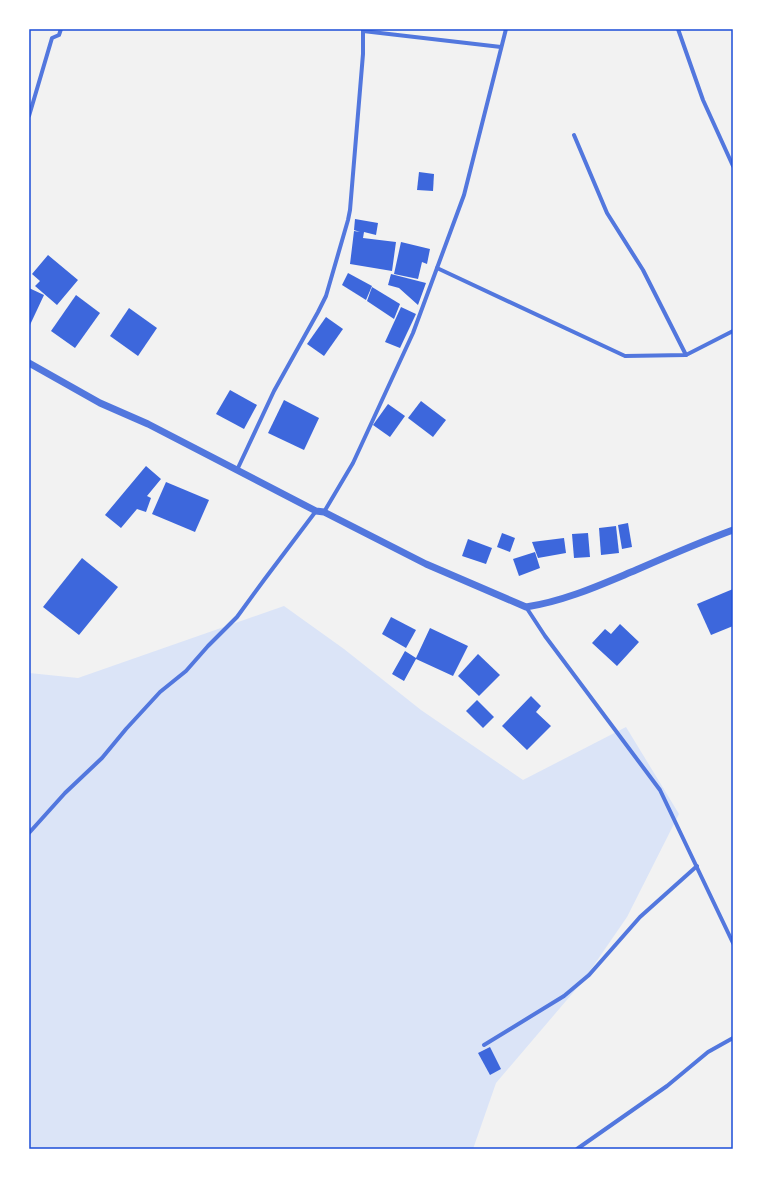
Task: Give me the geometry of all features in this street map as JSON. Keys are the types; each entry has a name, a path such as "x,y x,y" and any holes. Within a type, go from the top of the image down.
{"street":[{"path":"29,116 52,38 59,35 61,29"},
{"path":"324,512 353,463 413,333 464,195 506,29"},
{"path":"678,29 703,100 733,166"},
{"path":"237,470 274,391 326,296 348,220 363,54 363,30 501,47"},
{"path":"574,135 607,213 643,270 686,355"},
{"path":"436,268 625,356 686,355 733,331"},
{"path":"29,363 100,403 148,424 316,511 324,512 426,564 526,607 542,605 575,595 690,546 733,530"},
{"path":"29,833 66,793 102,758 160,692 186,671 237,617 316,511"},
{"path":"526,607 545,636 660,790 733,943"},
{"path":"484,1045 564,996 589,975 640,917 696,866"},
{"path":"577,1149 667,1086 708,1052 733,1038"}],"shaded area":[{"path":"284,606 344,649 421,710 523,780 626,727 679,814 627,917 583,981 496,1083 473,1149 29,1149 29,673 78,678"}],"building":[{"path":"419,172 434,174 433,191 417,190"},
{"path":"355,219 378,223 376,235 364,232 363,238 396,242 392,271 350,264 354,231 360,232 354,230"},
{"path":"401,242 430,249 427,264 422,262 418,279 394,274"},
{"path":"48,255 78,280 57,305 35,286 40,281 32,274"},
{"path":"348,273 372,286 366,300 342,285"},
{"path":"391,274 426,283 418,305 399,288 388,285"},
{"path":"372,287 400,304 394,319 367,301"},
{"path":"29,288 44,295 29,327"},
{"path":"76,295 100,313 75,348 51,331"},
{"path":"401,307 416,314 400,348 385,342"},
{"path":"129,308 157,328 138,356 110,336"},
{"path":"326,317 343,329 324,356 307,344"},
{"path":"230,390 257,405 244,429 216,414"},
{"path":"284,400 319,418 304,450 268,433"},
{"path":"421,401 446,420 433,437 408,418"},
{"path":"388,404 405,416 390,437 373,425"},
{"path":"146,466 161,479 147,496 151,498 146,512 137,509 121,528 105,515"},
{"path":"166,482 209,500 195,532 152,514"},
{"path":"628,523 632,547 622,549 618,525"},
{"path":"616,526 619,553 601,555 599,528"},
{"path":"502,533 515,538 510,552 497,547"},
{"path":"588,533 590,557 574,558 572,534"},
{"path":"564,538 566,553 538,558 532,542"},
{"path":"468,539 492,548 486,564 462,556"},
{"path":"535,552 540,568 519,576 513,559"},
{"path":"82,558 118,587 79,635 43,607"},
{"path":"733,589 733,626 711,635 697,604"},
{"path":"391,617 416,630 406,648 382,634"},
{"path":"620,624 639,642 617,666 592,643 605,629 611,634"},
{"path":"430,628 468,646 453,676 416,659 404,681 392,674 405,651 416,658"},
{"path":"478,654 500,675 479,696 458,676"},
{"path":"531,696 541,706 536,712 551,726 527,750 502,726"},
{"path":"477,700 494,717 483,728 466,711"},
{"path":"490,1047 501,1069 490,1075 478,1053"}]}
